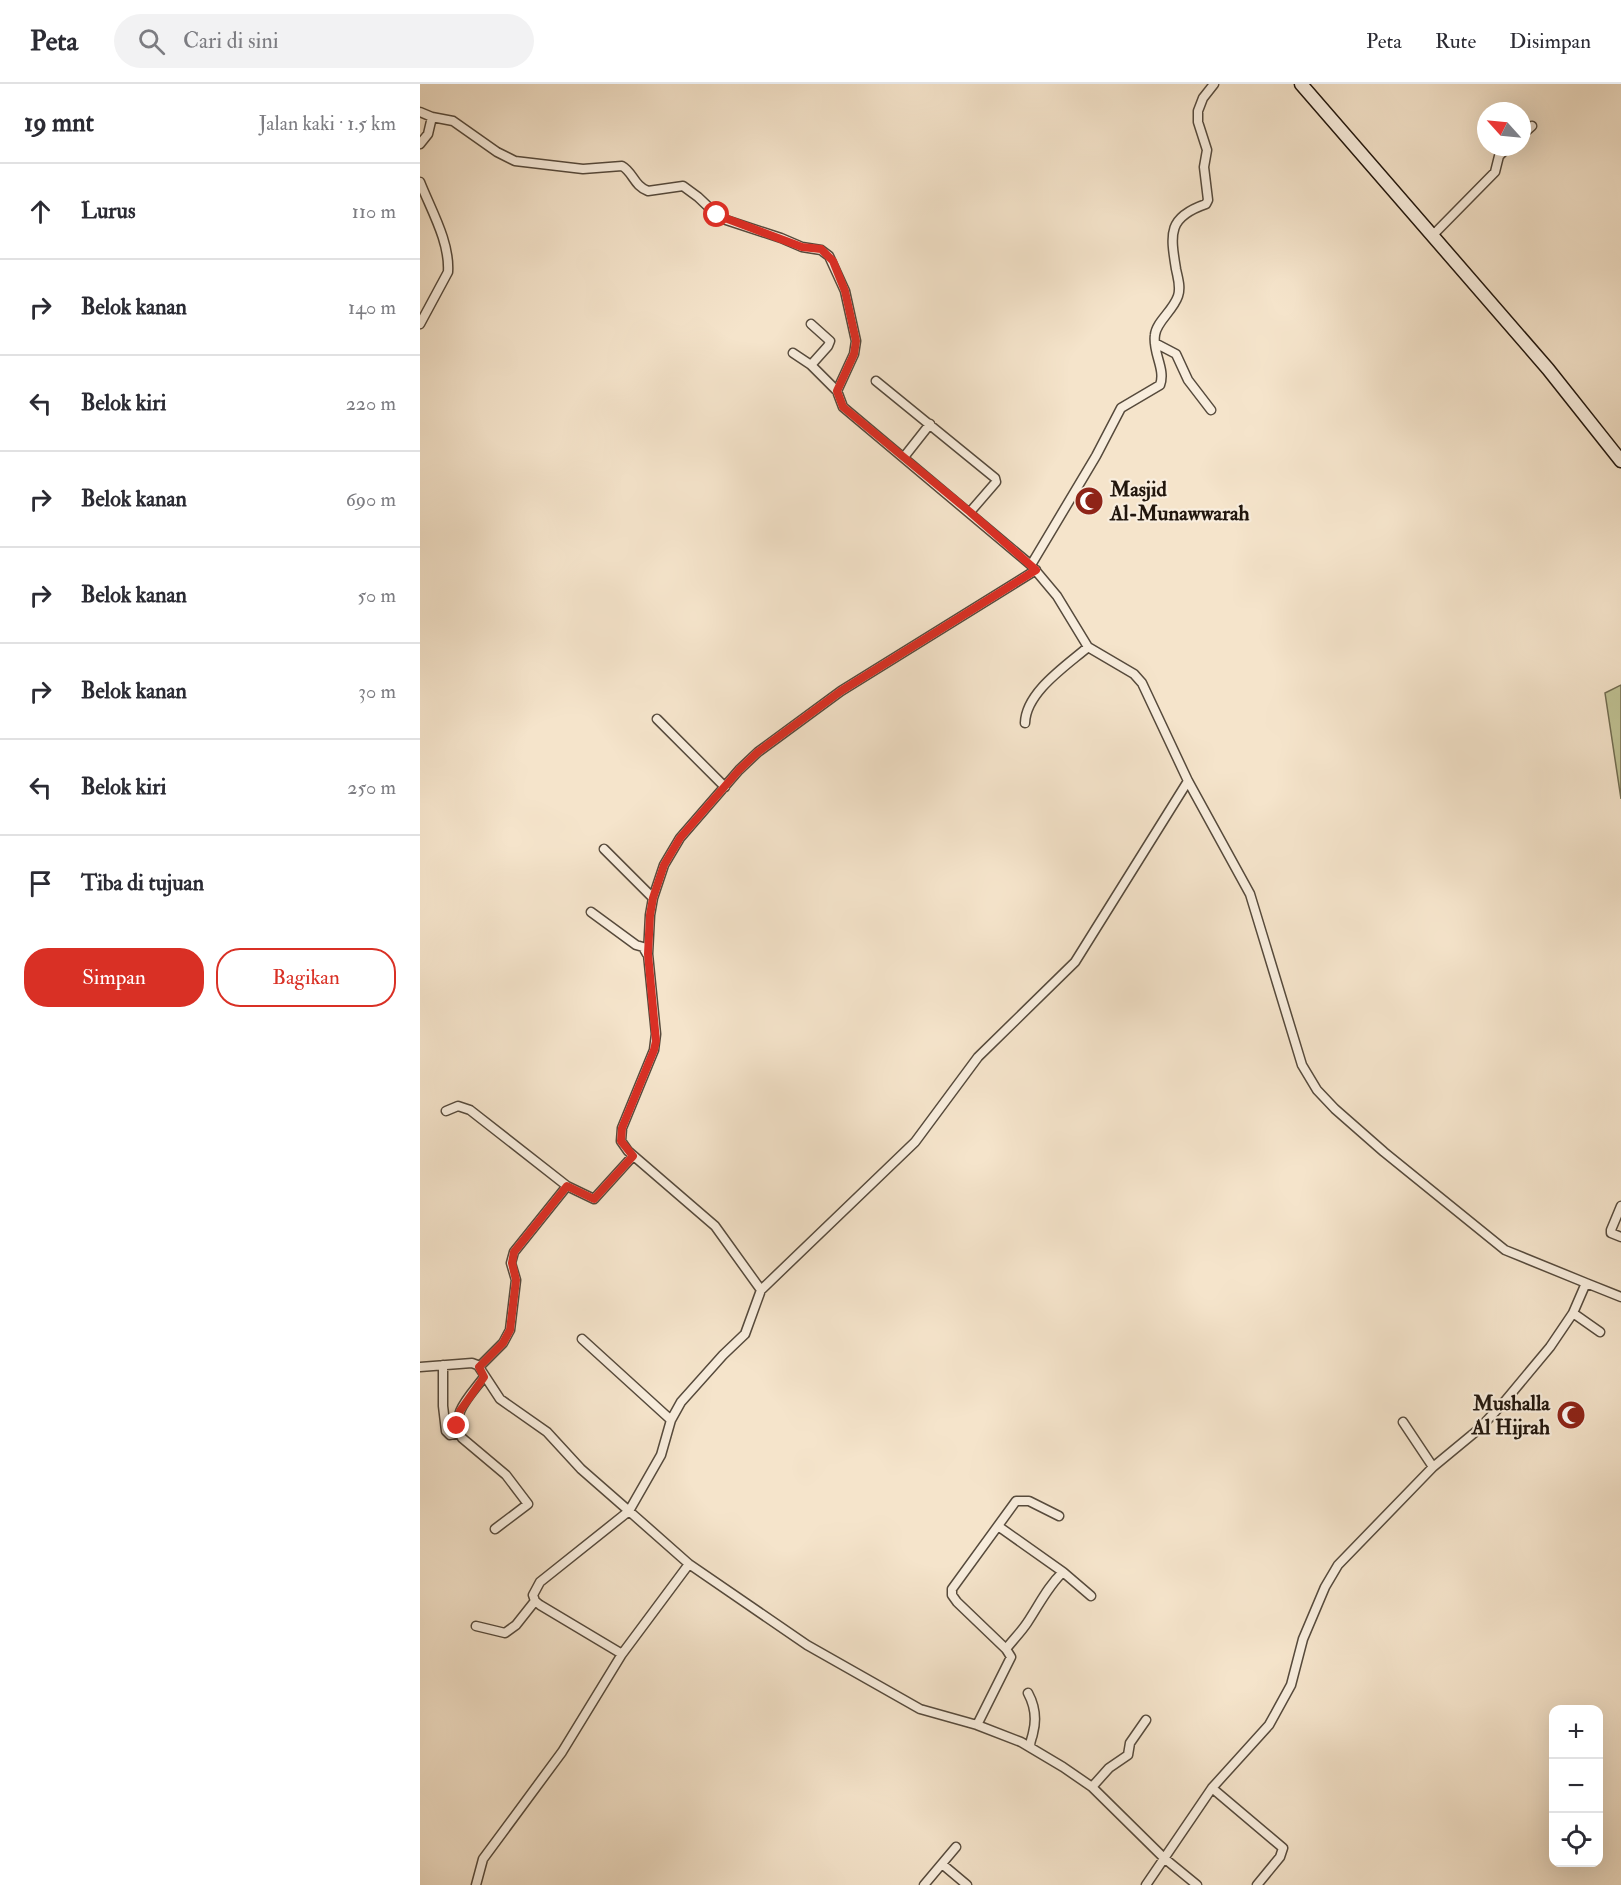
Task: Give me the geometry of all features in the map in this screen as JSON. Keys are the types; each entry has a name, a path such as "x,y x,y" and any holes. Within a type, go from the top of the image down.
{"street":[{"path":"761,1290 710,1222 633,1156 621,1141 622,1128 656,1041 648,954 653,898 671,851 680,838 758,752 820,706 1033,567 1121,408 1160,385 1161,375 1155,334 1172,311 1180,288 1173,232 1177,221 1185,212 1206,204 1208,200 1204,167 1208,150 1198,122 1198,111 1203,98 1214,84"},
{"path":"1301,84 1548,369 1621,461"},
{"path":"420,112 432,117 448,118 497,152 515,161 583,168 622,166 627,168 635,182 648,191 680,186 726,220 802,247 821,249 829,256 845,291 856,341 854,354 837,391"},
{"path":"420,144 428,134 432,117"},
{"path":"1432,236 1495,172 1499,156"},
{"path":"420,182 447,251 448,264 448,272 420,324"},
{"path":"811,324 830,341 811,365"},
{"path":"1155,343 1176,354 1188,381 1211,410"},
{"path":"793,352 811,365 837,391 846,411 970,512 1033,567 1058,596 1088,647 1139,678 1188,782 1253,901 1302,1065 1317,1090 1384,1152 1505,1250 1621,1298"},
{"path":"876,381 996,480 970,512"},
{"path":"904,458 930,424"},
{"path":"1025,723 1027,709 1036,694 1088,647"},
{"path":"657,719 725,787"},
{"path":"622,1654 535,1601 533,1595 540,1582 629,1511 661,1455 671,1420 688,1393 748,1330 761,1290 915,1142 978,1058 1075,962 1188,782"},
{"path":"604,849 653,898"},
{"path":"591,912 636,945 643,947 648,954"},
{"path":"446,1111 458,1106 470,1110 567,1186 594,1199 633,1156"},
{"path":"567,1186 514,1252 512,1263 516,1280 510,1330 503,1343 480,1366 479,1370 500,1399 548,1432 581,1469 689,1564 807,1645 920,1709 977,1725 1030,1747 1055,1761 1092,1787 1164,1858 1197,1885"},
{"path":"1621,1206 1611,1233 1621,1237"},
{"path":"1146,1885 1212,1788 1264,1732 1273,1719 1291,1685 1303,1639 1330,1576 1347,1554 1433,1467 1479,1430 1540,1360 1573,1313 1586,1283"},
{"path":"1573,1313 1600,1332"},
{"path":"582,1339 671,1420"},
{"path":"420,1367 471,1363 480,1366"},
{"path":"443,1365 443,1406 446,1431 450,1435 459,1433"},
{"path":"484,1377 460,1411 459,1433 506,1475 527,1502 527,1506 495,1529"},
{"path":"1403,1422 1433,1467"},
{"path":"977,1725 1011,1657 1006,1649 952,1595 952,1589 1016,1501 1029,1501 1059,1516"},
{"path":"998,1526 1063,1572 1091,1596"},
{"path":"476,1885 483,1859 562,1752 622,1654 689,1564"},
{"path":"1006,1649 1025,1626 1047,1594 1051,1584 1063,1572"},
{"path":"476,1626 505,1633 516,1625 535,1601"},
{"path":"1028,1693 1036,1710 1030,1747"},
{"path":"1092,1787 1109,1768 1128,1755 1130,1743 1146,1720"},
{"path":"1212,1788 1283,1848 1280,1857 1257,1885"},
{"path":"924,1885 956,1847"},
{"path":"942,1864 967,1885"}],"green space":[{"path":"1621,685 1621,799 1605,693"}],"place":[{"name":"Masjid Al-Munawwarah","path":"1089,501"},
{"name":"Mushalla Al Hijrah","path":"1571,1415"}],"route":[{"path":"457,1426 460,1411 484,1377 479,1367 503,1343 510,1330 516,1280 512,1263 514,1252 567,1186 594,1199 633,1156 623,1145 621,1134 656,1041 648,954 650,915 653,898 671,851 739,770 758,752 841,691 1036,570 843,407 837,391 854,354 856,341 845,291 829,256 821,249 802,247 717,215"}]}
